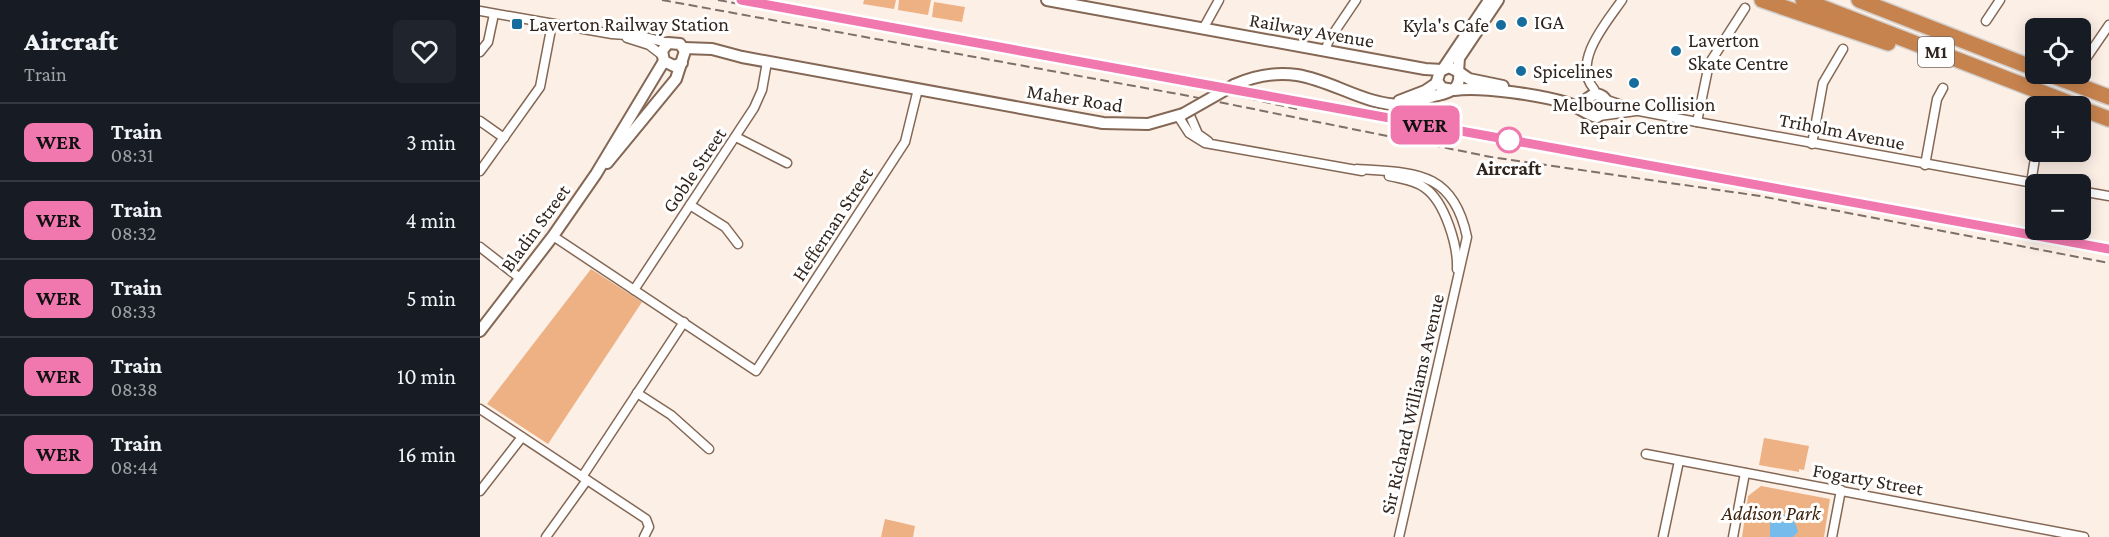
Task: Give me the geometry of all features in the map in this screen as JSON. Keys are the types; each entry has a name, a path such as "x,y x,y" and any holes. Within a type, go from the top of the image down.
{"highway":[{"path":"1762,0 1850,31 2029,87"},
{"name":"M1","path":"1803,0 2052,96"},
{"name":"M1","path":"1859,0 2025,65"},
{"path":"1885,0 2005,57"},
{"path":"2075,84 2109,97"},
{"name":"M1","path":"2091,112 2109,119"}],"street":[{"name":"Railway Avenue","path":"1047,0 1082,3 1203,29 1393,63 1442,69"},
{"path":"1203,29 1219,0"},
{"path":"1325,51 1329,40 1356,0"},
{"path":"1454,90 1459,83 1459,58 1489,0"},
{"path":"1390,104 1425,91 1437,82 1442,69 1498,0"},
{"path":"1595,116 1585,106 1592,94 1587,71 1591,50 1622,0"},
{"path":"1986,21 2000,0"},
{"path":"1698,123 1709,64 1745,8"},
{"path":"480,11 612,34 640,36 668,44 676,43 684,56 674,66 649,45 612,34"},
{"path":"480,52 488,42 494,14"},
{"path":"480,171 540,87 552,24"},
{"path":"2091,51 2109,25"},
{"name":"Bladin Street","path":"480,331 553,236 596,174 663,58 668,44"},
{"name":"Maher Road","path":"684,56 712,49 767,62 1115,125 1148,124 1185,114 1234,85 1264,76 1294,75 1319,80 1370,101 1390,104 1407,105 1454,90"},
{"path":"1812,144 1823,83 1843,49"},
{"name":"Bladin Street","path":"596,174 676,79 684,56"},
{"name":"Goble Street","path":"634,290 736,137 762,90 767,62"},
{"name":"Railway Avenue","path":"1393,63 1437,82"},
{"path":"1442,69 1451,67 1469,79 1567,97 1600,95 1607,100 1607,109 1595,116"},
{"path":"1437,82 1442,88 1454,90 1474,88 1557,101 1595,116"},
{"path":"1925,165 1937,99 1943,88"},
{"name":"Heffernan Street","path":"684,322 756,371 906,142 918,89"},
{"name":"Triholm Avenue","path":"1607,100 1639,111 1698,123 2025,182"},
{"name":"Triholm Avenue","path":"1595,116 1639,111"},
{"name":"Sir Richard Williams Avenue","path":"1185,114 1194,138 1205,143 1357,170 1419,184 1431,194 1456,246 1456,279"},
{"path":"480,121 504,138"},
{"path":"736,137 787,163"},
{"name":"Sir Richard Williams Avenue","path":"1357,170 1426,177 1441,187 1458,211 1467,241 1456,279 1399,537"},
{"path":"2091,193 2109,196"},
{"path":"690,205 725,227 738,244"},
{"path":"1444,217 1458,211"},
{"path":"546,537 684,322 553,236"},
{"path":"480,247 520,279"},
{"path":"637,393 671,415 709,449"},
{"path":"480,409 641,516 648,524 644,537"},
{"path":"480,491 522,436"},
{"name":"Fogarty Street","path":"1646,454 1841,490 2057,535 2084,537"},
{"path":"1663,537 1679,461"},
{"path":"1733,537 1745,473"},
{"path":"1832,537 1841,490"}],"green space":[{"path":"864,0 896,0 894,9 863,4"},
{"path":"899,0 931,0 928,15 898,10"},
{"path":"934,2 965,7 962,22 932,17"},
{"path":"591,269 642,302 548,444 487,404"},
{"path":"1764,438 1809,446 1804,470 1799,469 1799,472 1759,465"},
{"name":"Addison Park","path":"1761,486 1830,499 1824,537 1742,537 1748,496"},
{"path":"885,519 915,526 913,537 881,537"}],"water":[{"path":"1777,513 1789,516 1795,524 1798,532 1793,537 1770,537 1770,518"}],"railway":[{"path":"662,0 1189,96 1491,157 1760,196 2109,263"},
{"path":"718,0 1211,90 1297,109"},
{"path":"1289,99 2109,249"}],"train":[{"name":"WER","path":"741,0 2109,249"}],"place":[{"name":"IGA","path":"1522,22"},
{"name":"Laverton Railway Station","path":"517,24"},
{"name":"Kyla's Cafe","path":"1501,25"},
{"name":"Laverton Skate Centre","path":"1676,51"},
{"name":"Spicelines","path":"1521,71"},
{"name":"Melbourne Collision Repair Centre","path":"1634,83"},
{"name":"Aircraft","path":"1509,140"}]}
